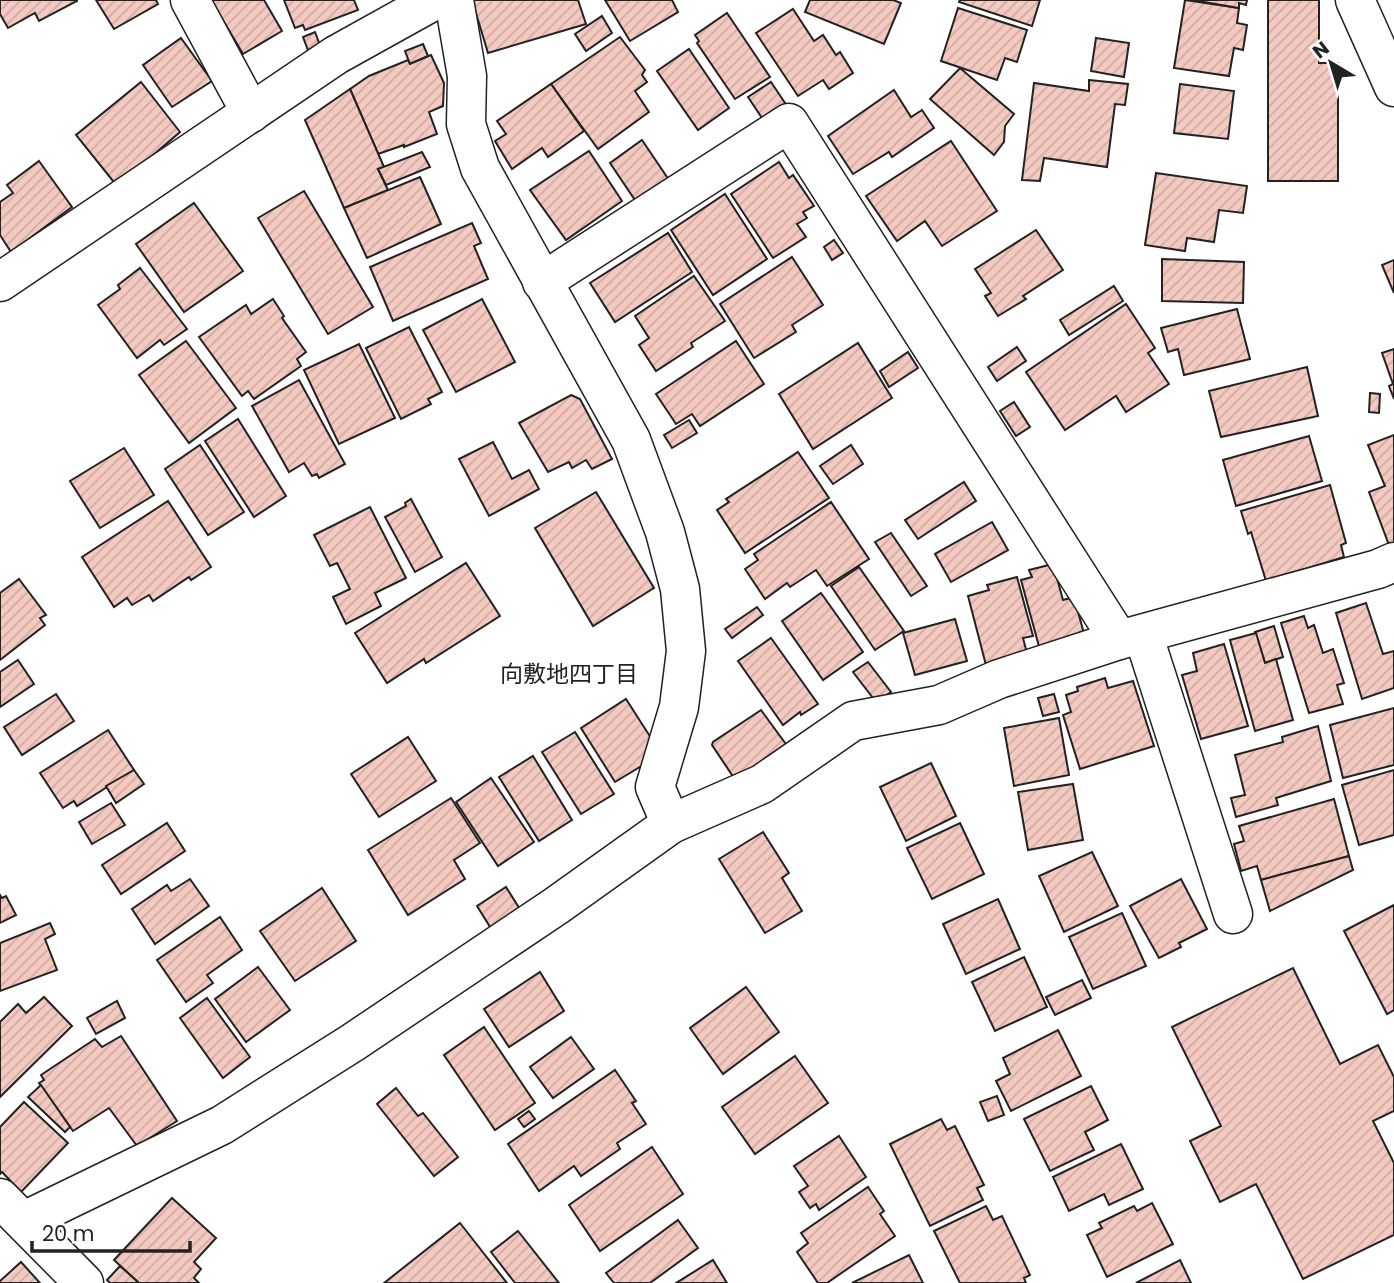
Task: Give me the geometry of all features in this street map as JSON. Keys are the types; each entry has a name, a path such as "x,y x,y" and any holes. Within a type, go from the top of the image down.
{"street":[{"path":"190,0 251,113"},
{"path":"0,282 335,55 435,0"},
{"path":"454,0 467,76 466,124 480,168 631,440 665,533 680,589 685,651 678,707 655,787 671,824"},
{"path":"1354,0 1394,87"},
{"path":"542,282 789,123 1131,637 1233,914"},
{"path":"84,1283 12,1210 222,1125 352,1044 556,906 671,824 762,784 853,721 939,705 999,679 1131,637 1311,585 1378,569 1394,562"}],"building":[{"path":"0,0 77,1 39,21 35,13 8,28 0,14"},
{"path":"96,0 156,0 158,4 114,29"},
{"path":"211,0 264,0 282,31 243,54"},
{"path":"284,0 354,0 358,10 305,30 303,25 295,28"},
{"path":"472,0 578,0 586,24 488,53"},
{"path":"605,0 672,0 678,12 630,41"},
{"path":"810,0 893,0 901,3 884,44 805,12"},
{"path":"1040,0 1032,26 959,2"},
{"path":"1185,0 1239,8 1237,23 1247,25 1243,50 1234,48 1229,76 1174,68"},
{"path":"1192,0 1247,0 1246,5 1239,3 1239,8"},
{"path":"1268,0 1319,0 1319,63 1338,63 1338,181 1268,181"},
{"path":"958,8 1027,30 1017,62 1005,58 997,80 941,61"},
{"path":"793,9 814,41 823,35 836,55 840,52 853,73 829,89 823,80 798,96 756,33"},
{"path":"727,13 770,77 735,99 697,43 699,41 695,35"},
{"path":"602,16 612,33 586,51 575,34"},
{"path":"315,32 321,48 309,53 303,37"},
{"path":"620,37 645,70 642,75 647,82 635,91 649,112 598,149 551,84"},
{"path":"181,38 212,81 172,107 143,65"},
{"path":"1096,38 1129,43 1124,77 1091,71"},
{"path":"423,44 428,56 410,64 405,51"},
{"path":"689,49 729,108 698,130 657,71"},
{"path":"431,55 444,83 443,106 429,112 437,134 378,154 350,89 369,76 408,60 410,64"},
{"path":"960,68 1014,114 1005,126 1004,142 994,155 930,99"},
{"path":"1089,80 1128,84 1125,105 1115,104 1107,167 1044,158 1040,181 1022,180 1034,83 1089,91"},
{"path":"141,82 180,132 117,186 76,135"},
{"path":"771,82 787,106 764,121 748,97"},
{"path":"551,84 584,131 548,157 542,148 512,169 495,141 506,134 497,121"},
{"path":"1180,84 1234,91 1228,139 1174,133"},
{"path":"350,89 384,167 378,169 388,190 344,208 305,120"},
{"path":"894,90 911,117 922,110 934,128 892,157 889,152 853,174 828,136"},
{"path":"642,140 669,180 637,203 610,163"},
{"path":"951,141 997,211 942,246 925,221 897,241 866,196"},
{"path":"589,151 622,201 566,240 530,190"},
{"path":"422,152 430,167 386,185 378,169"},
{"path":"39,161 72,207 11,252 0,235 0,202 13,193 7,185"},
{"path":"779,162 789,178 793,175 814,206 803,212 807,218 797,224 806,237 773,258 731,194"},
{"path":"1156,173 1247,186 1243,213 1219,210 1214,242 1187,238 1185,251 1145,245"},
{"path":"420,177 441,224 367,258 344,208"},
{"path":"304,191 373,307 328,334 258,218"},
{"path":"725,194 767,259 713,295 671,230"},
{"path":"194,203 243,271 184,312 136,244"},
{"path":"472,223 481,243 474,246 488,279 393,321 370,267"},
{"path":"1036,230 1063,270 1023,296 1026,299 998,316 985,296 991,293 975,269"},
{"path":"668,233 692,272 615,322 590,283"},
{"path":"834,240 843,253 832,260 824,247"},
{"path":"792,257 823,305 792,325 796,332 754,358 720,304"},
{"path":"1162,259 1244,262 1243,303 1162,301"},
{"path":"1394,260 1394,293 1382,265"},
{"path":"140,268 187,329 164,345 160,340 137,358 98,305 120,289 118,285"},
{"path":"694,276 725,321 691,343 693,347 656,371 639,345 649,338 635,316"},
{"path":"1114,286 1123,301 1069,335 1060,320"},
{"path":"273,299 284,316 282,318 306,352 297,359 301,366 254,399 248,391 242,396 199,337 246,305 251,314"},
{"path":"482,299 515,362 456,392 423,330"},
{"path":"1126,304 1155,348 1148,353 1169,384 1126,412 1116,396 1065,430 1026,372"},
{"path":"1237,309 1250,359 1184,375 1178,349 1168,352 1161,328"},
{"path":"409,327 442,392 428,399 431,404 401,419 366,348"},
{"path":"186,341 236,408 189,443 139,375"},
{"path":"736,341 764,384 700,426 692,414 676,424 656,394"},
{"path":"858,343 892,398 813,449 779,394"},
{"path":"359,344 395,418 339,444 304,370"},
{"path":"1017,347 1026,361 997,381 988,367"},
{"path":"1394,349 1394,399 1389,386 1393,384 1382,353"},
{"path":"908,352 918,368 889,387 880,371"},
{"path":"1307,367 1318,416 1221,437 1209,391"},
{"path":"299,380 345,464 319,478 317,474 312,476 304,463 289,472 252,406"},
{"path":"1370,393 1380,394 1379,413 1369,412"},
{"path":"571,395 580,399 612,459 592,469 586,460 572,468 569,462 548,472 519,423"},
{"path":"1014,402 1030,427 1016,436 1000,411"},
{"path":"238,419 286,496 254,517 205,441"},
{"path":"689,420 697,433 672,448 664,435"},
{"path":"1394,435 1394,543 1389,545 1369,492 1385,486 1368,445"},
{"path":"1309,436 1322,481 1236,506 1223,460"},
{"path":"493,442 512,479 529,470 539,489 489,516 459,459"},
{"path":"200,445 244,512 208,535 165,469"},
{"path":"851,445 863,464 833,484 820,466"},
{"path":"124,448 154,495 100,528 70,481"},
{"path":"798,452 829,498 745,553 717,510 729,502 726,499"},
{"path":"964,482 976,501 918,539 905,520"},
{"path":"1330,485 1346,543 1341,545 1344,557 1266,581 1251,532 1248,534 1241,511"},
{"path":"596,492 654,588 593,626 535,528"},
{"path":"411,499 442,557 415,572 385,517 406,506 405,503"},
{"path":"168,501 211,567 191,580 189,577 153,601 149,595 132,605 127,598 114,607 82,557"},
{"path":"831,502 869,559 827,586 816,570 790,587 787,583 765,599 745,569 758,560 754,554"},
{"path":"370,507 406,578 375,593 381,606 346,624 333,597 350,589 337,563 330,566 314,535"},
{"path":"992,522 1008,550 951,582 935,554"},
{"path":"891,533 927,586 911,596 875,542"},
{"path":"466,563 500,616 426,663 424,659 387,683 355,633"},
{"path":"1053,564 1063,600 1074,597 1086,641 1041,654 1021,580 1032,577 1029,570"},
{"path":"859,567 904,631 875,650 831,586"},
{"path":"1017,577 1033,636 1023,638 1028,657 987,669 968,596 989,590 987,585"},
{"path":"19,579 46,615 40,618 45,625 0,660 0,593"},
{"path":"821,593 863,652 823,680 782,621"},
{"path":"1366,603 1383,654 1394,651 1394,688 1362,699 1336,613"},
{"path":"757,607 763,615 732,638 725,629"},
{"path":"1304,616 1308,628 1314,625 1323,653 1333,649 1344,683 1337,685 1343,704 1309,713 1281,623"},
{"path":"955,619 967,661 915,675 903,633"},
{"path":"1274,626 1283,657 1265,663 1255,632"},
{"path":"1256,633 1265,663 1276,659 1293,720 1255,731 1230,640"},
{"path":"771,638 818,704 801,715 800,712 783,725 738,661"},
{"path":"1224,644 1248,726 1201,739 1182,675 1197,671 1193,653"},
{"path":"18,660 34,684 0,707 0,672"},
{"path":"868,662 891,692 876,702 853,672"},
{"path":"1105,678 1108,688 1133,681 1154,746 1080,769 1063,715 1071,712 1066,695 1078,691 1077,687"},
{"path":"56,694 74,721 22,755 4,727"},
{"path":"1054,694 1059,712 1043,716 1038,698"},
{"path":"626,699 653,741 643,765 615,782 581,728"},
{"path":"1394,708 1394,765 1343,778 1330,725"},
{"path":"761,710 788,747 736,781 712,745 713,742"},
{"path":"1059,718 1069,775 1014,786 1004,728"},
{"path":"1318,726 1331,781 1276,798 1278,805 1236,817 1231,798 1245,795 1235,755 1283,742 1282,737"},
{"path":"108,730 134,770 77,806 74,801 63,808 40,773"},
{"path":"575,732 614,794 581,814 542,752"},
{"path":"408,737 436,781 379,817 351,774"},
{"path":"533,756 572,820 539,841 499,777"},
{"path":"931,763 956,816 906,841 880,787"},
{"path":"134,770 144,784 116,803 106,786"},
{"path":"1394,770 1394,835 1359,845 1342,785"},
{"path":"491,778 534,842 498,866 456,802"},
{"path":"1073,784 1083,840 1028,850 1018,792"},
{"path":"451,798 480,843 454,860 465,879 408,915 368,850"},
{"path":"1334,799 1349,856 1261,880 1257,866 1241,871 1234,844 1244,841 1239,826"},
{"path":"111,803 125,825 92,844 79,822"},
{"path":"167,823 185,851 121,894 102,865"},
{"path":"960,823 984,874 932,899 907,848"},
{"path":"763,832 789,873 782,878 802,911 765,933 719,859"},
{"path":"1092,852 1118,906 1064,932 1039,876"},
{"path":"1349,856 1353,870 1270,911 1261,880"},
{"path":"190,879 209,906 155,944 132,909 167,885 171,891"},
{"path":"1181,879 1207,929 1179,943 1181,947 1159,958 1130,906"},
{"path":"506,887 521,911 492,930 477,906"},
{"path":"322,888 356,941 295,981 260,931"},
{"path":"0,895 2,898 6,896 16,915 0,923"},
{"path":"998,899 1020,949 966,974 943,924"},
{"path":"1394,905 1394,1010 1387,1014 1344,931"},
{"path":"1122,913 1146,966 1093,989 1069,937"},
{"path":"220,917 242,950 207,975 213,983 186,1002 157,960"},
{"path":"50,923 55,934 45,939 57,970 0,991 0,943"},
{"path":"1024,957 1047,1007 995,1031 972,982"},
{"path":"258,967 290,1010 246,1042 215,999"},
{"path":"1293,968 1340,1064 1378,1045 1394,1077 1394,1111 1373,1121 1394,1163 1394,1235 1303,1279 1256,1184 1220,1202 1190,1141 1221,1126 1172,1027"},
{"path":"540,972 564,1011 509,1047 484,1009"},
{"path":"1082,980 1091,998 1055,1015 1046,997"},
{"path":"746,987 779,1032 723,1074 690,1028"},
{"path":"44,997 72,1026 0,1097 0,1022 18,1004 26,1013"},
{"path":"207,998 250,1057 223,1078 180,1018"},
{"path":"117,1001 125,1018 96,1034 87,1018"},
{"path":"484,1027 535,1103 495,1130 444,1055"},
{"path":"1058,1030 1081,1076 1011,1111 996,1081 1010,1074 1003,1058"},
{"path":"121,1036 177,1121 137,1146 109,1108 73,1131 39,1083 44,1080 41,1075 95,1039 102,1047"},
{"path":"571,1037 594,1069 553,1098 530,1067"},
{"path":"795,1056 828,1103 755,1154 722,1107"},
{"path":"615,1070 636,1101 632,1103 646,1124 617,1143 620,1149 581,1176 574,1166 539,1191 508,1144"},
{"path":"41,1085 70,1127 65,1132 28,1097"},
{"path":"1091,1086 1108,1120 1085,1132 1094,1150 1050,1171 1024,1119"},
{"path":"396,1088 418,1116 423,1113 458,1157 434,1176 377,1104"},
{"path":"997,1096 1004,1115 988,1121 980,1102"},
{"path":"24,1102 68,1143 21,1192 2,1172 0,1174 0,1127"},
{"path":"529,1111 535,1119 524,1127 518,1119"},
{"path":"941,1119 947,1130 955,1126 984,1185 977,1188 983,1200 930,1226 890,1144"},
{"path":"839,1136 866,1177 819,1210 816,1204 810,1208 799,1192 808,1186 794,1166"},
{"path":"1121,1144 1143,1189 1109,1205 1104,1194 1069,1211 1053,1177"},
{"path":"652,1147 683,1194 600,1251 569,1205"},
{"path":"868,1187 884,1211 880,1214 895,1236 827,1283 818,1283 797,1252 808,1243 801,1233"},
{"path":"172,1198 216,1238 194,1262 201,1269 194,1278 199,1283 139,1283 114,1260"},
{"path":"1152,1203 1173,1244 1107,1277 1087,1235 1102,1228 1099,1223 1134,1206 1137,1211"},
{"path":"986,1206 993,1220 1002,1216 1030,1275 1024,1278 1026,1283 960,1283 934,1231"},
{"path":"678,1220 698,1248 650,1283 614,1283 606,1273"},
{"path":"460,1223 507,1283 384,1283"},
{"path":"518,1231 559,1283 515,1283 491,1252"},
{"path":"909,1255 923,1283 852,1283"},
{"path":"713,1260 727,1283 676,1283"},
{"path":"1180,1260 1191,1283 1136,1283"},
{"path":"21,1262 40,1283 0,1283 0,1281"},
{"path":"120,1266 139,1283 110,1283 107,1280"}],"district":[{"name":"向敷地四丁目","path":"569,674"}]}
